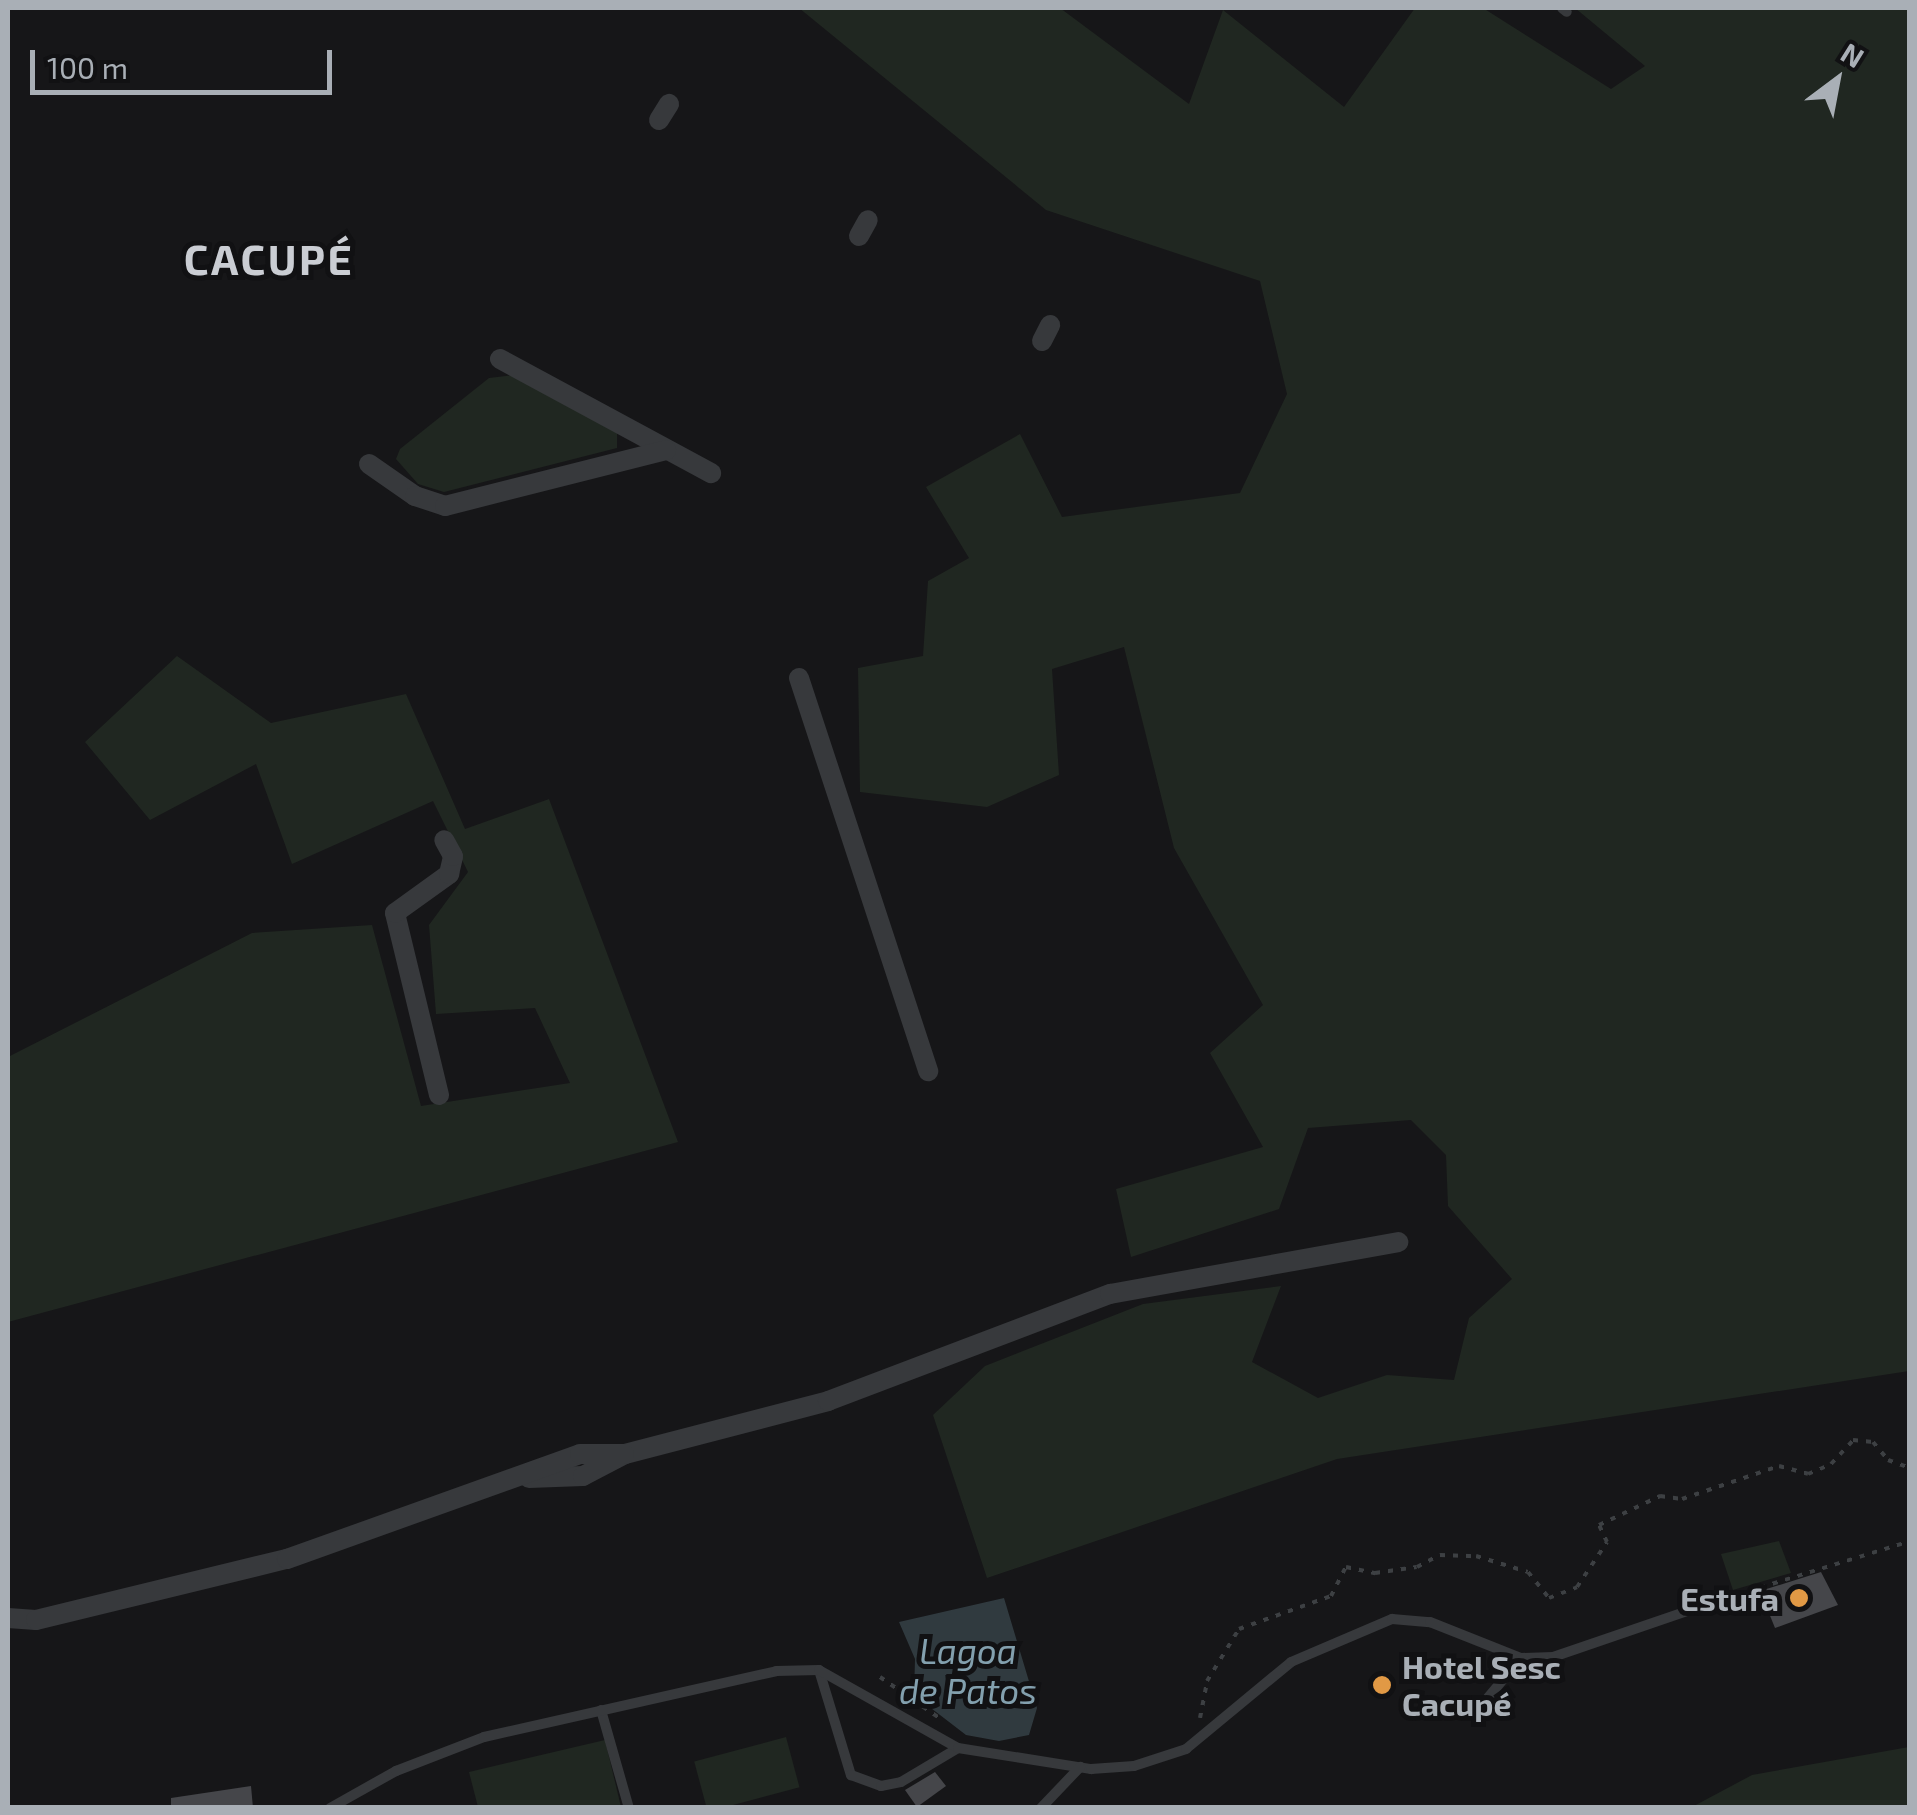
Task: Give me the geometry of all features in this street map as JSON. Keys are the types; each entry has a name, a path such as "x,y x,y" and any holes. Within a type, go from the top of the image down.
{"street":[{"path":"500,359 711,473"},
{"path":"369,464 415,496 445,506 666,450"},
{"path":"799,678 928,1072"},
{"path":"439,1095 395,913 449,874 453,856 444,840"},
{"path":"8,1618 36,1620 298,1556 528,1478 580,1454 626,1454 880,1384 1110,1294 1398,1242"}],"lane":[{"path":"330,1808 396,1771 484,1737 776,1670 819,1670 958,1748 1080,1767 1134,1766 1186,1749 1291,1662 1392,1619 1430,1622 1522,1658 1553,1657 1708,1604"},
{"path":"1481,1706 1522,1658"},
{"path":"819,1670 852,1775 881,1786 900,1782 958,1748"},
{"path":"601,1710 629,1808"},
{"path":"1041,1808 1080,1767"}],"path":[{"path":"1186,1749 1204,1710 1207,1681 1240,1629 1331,1596 1346,1567 1375,1573 1417,1567 1440,1554 1476,1556 1528,1572 1548,1598 1577,1587 1607,1542 1599,1525 1660,1496 1682,1499 1779,1466 1808,1474 1831,1464 1853,1440 1874,1442 1888,1460 1910,1468"},
{"path":"1708,1604 1910,1541"},
{"path":"880,1677 955,1729"}],"shaded area":[{"path":"799,8 1060,8 1189,104 1223,10 1344,107 1415,8 1483,8 1611,89 1645,66 1575,8 1909,8 1909,1371 1337,1459 987,1578 933,1415 985,1366 1143,1304 1281,1286 1252,1362 1318,1398 1387,1375 1454,1380 1469,1318 1512,1279 1448,1206 1446,1155 1411,1120 1308,1128 1279,1209 1131,1257 1116,1189 1263,1147 1210,1053 1263,1005 1174,848 1124,647 1052,669 1059,775 987,807 860,792 858,668 923,656 928,581 969,558 926,487 1020,434 1062,517 1240,493 1287,394 1260,281 1046,210"},
{"path":"515,375 617,432 617,448 444,492 418,484 396,459 400,449 489,378"},
{"path":"177,656 271,723 406,694 465,829 549,799 678,1142 8,1322 8,1057 252,933 372,925 421,1106 570,1083 535,1008 436,1014 429,925 468,872 433,801 292,864 256,764 150,820 85,742"},
{"path":"1779,1541 1791,1573 1733,1590 1721,1554"},
{"path":"786,1737 799,1787 722,1808 707,1808 694,1762"},
{"path":"605,1740 621,1807 478,1807 469,1772"},
{"path":"1909,1747 1909,1807 1692,1807 1752,1775"}],"water":[{"name":"Lagoa de Patos","path":"1004,1598 1037,1708 1029,1735 999,1741 966,1735 914,1695 915,1659 899,1622"}],"building":[{"name":"Estufa","path":"1821,1572 1838,1605 1775,1628 1760,1591"},
{"path":"935,1772 946,1786 917,1807 905,1790"},
{"path":"251,1786 253,1808 171,1808 171,1798"}],"place":[{"name":"Estufa","path":"1799,1598"},
{"name":"Hotel Sesc Cacupé","path":"1382,1685"}],"district":[{"name":"CACUPÉ","path":"269,258"}]}
